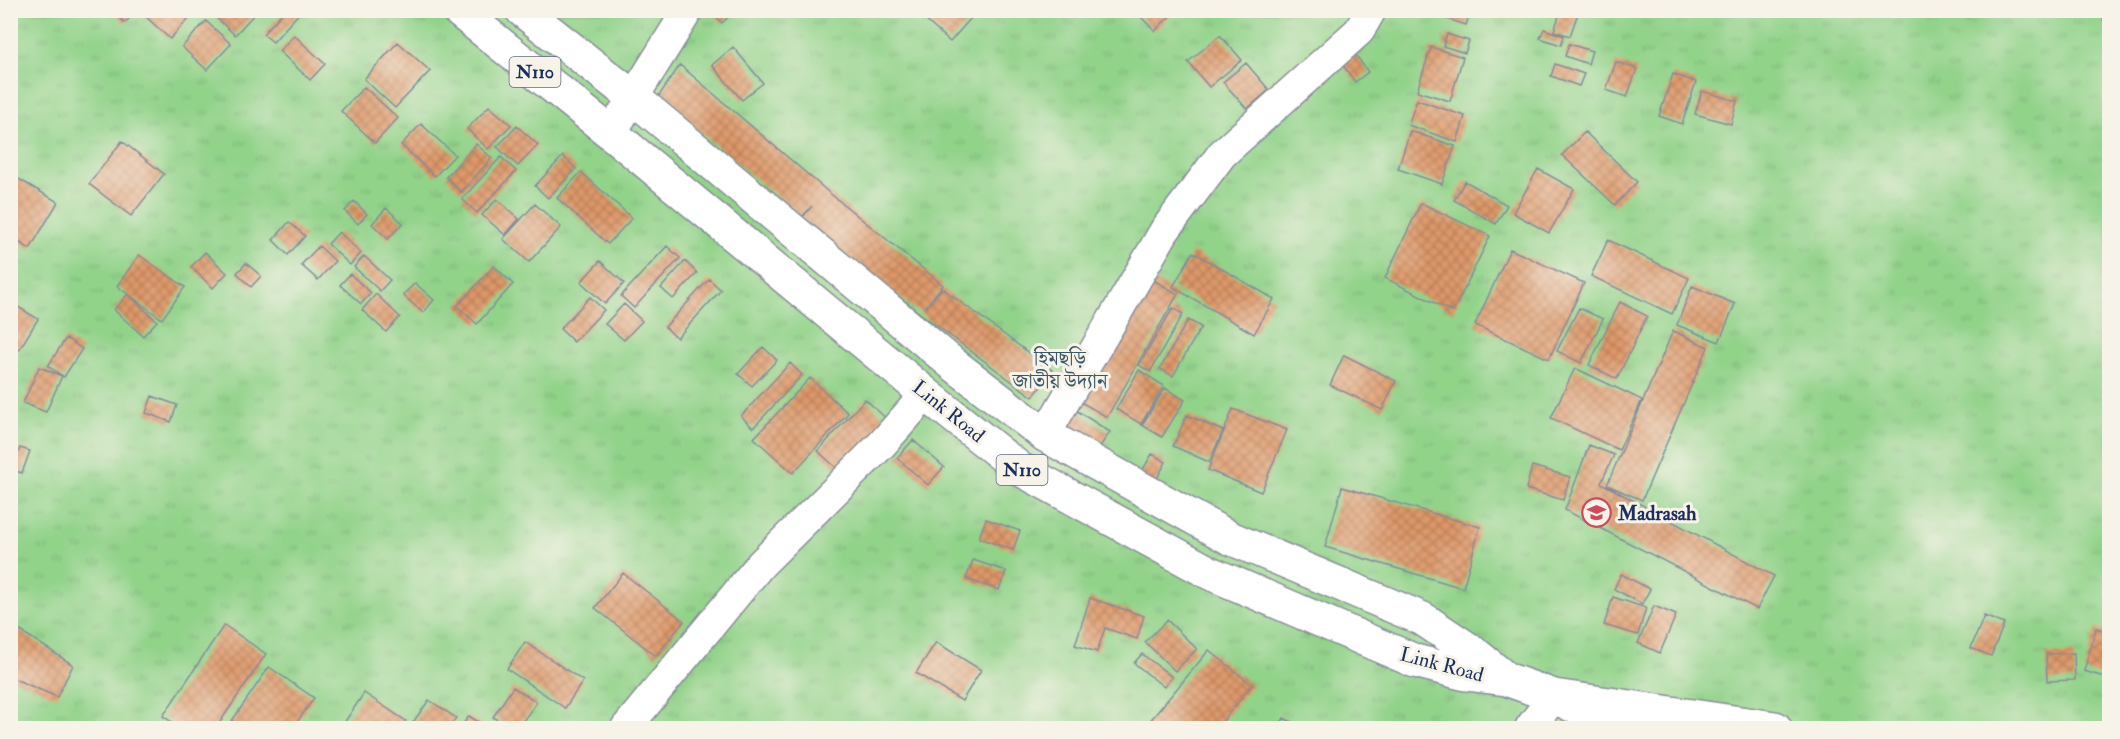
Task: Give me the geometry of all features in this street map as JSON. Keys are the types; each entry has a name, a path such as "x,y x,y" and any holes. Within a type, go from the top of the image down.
{"main road":[{"name":"Link Road","path":"458,10 1020,469 1210,573 1415,661 1467,674 1506,679"},
{"name":"Link Road","path":"522,10 634,99 953,364 1046,435 1230,538 1423,620 1473,652 1506,679"},
{"name":"N110","path":"1506,679 1554,696 1775,729"},
{"path":"1554,696 1575,729"},
{"path":"1554,696 1619,729"}],"street":[{"path":"611,133 688,10"},
{"path":"1046,435 1165,230 1222,154 1359,31 1371,10"},
{"path":"626,729 761,564 882,444 927,394"},
{"path":"1530,729 1554,696"}],"green space":[{"name":"হিমছড়ি জাতীয় উদ্যান","path":"11,11 2109,11 2109,728 11,728"}],"building":[{"path":"111,10 137,10 125,23"},
{"path":"149,10 196,10 170,39 144,15"},
{"path":"211,10 254,10 256,12 235,35 210,12"},
{"path":"285,10 302,10 273,42 263,34"},
{"path":"710,10 736,10 722,23"},
{"path":"914,10 978,10 950,42"},
{"path":"1134,10 1176,10 1155,31"},
{"path":"1446,10 1471,10 1466,25 1444,18"},
{"path":"1561,10 1579,10 1570,36 1554,31"},
{"path":"2106,10 2109,10 2109,23 2103,20"},
{"path":"206,21 231,44 207,70 182,47"},
{"path":"1544,29 1564,36 1561,45 1540,38"},
{"path":"1447,34 1469,41 1465,53 1443,46"},
{"path":"294,35 325,64 310,80 279,51"},
{"path":"1220,35 1242,60 1209,87 1188,62"},
{"path":"398,42 430,71 395,108 364,79"},
{"path":"1569,44 1592,51 1588,64 1565,56"},
{"path":"733,47 763,83 742,100 712,65"},
{"path":"1431,47 1463,57 1450,101 1417,91"},
{"path":"1353,51 1368,72 1355,82 1340,61"},
{"path":"1616,62 1637,69 1627,97 1606,90"},
{"path":"1246,63 1269,90 1247,109 1223,82"},
{"path":"1555,64 1584,74 1579,86 1551,76"},
{"path":"680,65 827,191 943,285 925,308 942,288 1053,371 1033,397 921,314 801,219 812,206 802,217 658,97"},
{"path":"1673,74 1696,82 1682,124 1659,116"},
{"path":"364,87 398,118 375,143 341,111"},
{"path":"1702,91 1737,101 1731,124 1695,114"},
{"path":"1417,100 1465,116 1457,142 1408,125"},
{"path":"489,106 511,125 488,149 467,129"},
{"path":"421,124 455,155 435,176 401,145"},
{"path":"517,126 538,145 518,166 497,147"},
{"path":"1410,131 1455,146 1442,184 1398,169"},
{"path":"1585,132 1637,182 1615,205 1562,155"},
{"path":"122,141 164,174 131,216 89,184"},
{"path":"476,144 492,158 461,192 446,177"},
{"path":"563,156 576,169 548,198 535,186"},
{"path":"501,157 516,171 477,213 462,199"},
{"path":"1538,169 1574,189 1549,233 1513,213"},
{"path":"581,172 632,218 608,244 557,198"},
{"path":"10,174 58,202 30,249 10,237"},
{"path":"1465,181 1507,205 1496,224 1454,200"},
{"path":"497,199 519,219 505,235 482,215"},
{"path":"354,201 367,214 358,224 345,211"},
{"path":"1421,203 1490,236 1453,312 1385,278"},
{"path":"535,204 561,227 529,262 503,239"},
{"path":"386,208 403,223 388,239 372,224"},
{"path":"289,222 305,236 288,255 273,240"},
{"path":"339,232 361,253 350,265 328,244"},
{"path":"1608,240 1689,278 1672,314 1591,276"},
{"path":"319,246 335,261 318,280 301,265"},
{"path":"667,246 680,258 634,308 621,296"},
{"path":"1510,249 1584,283 1549,359 1475,325"},
{"path":"205,252 227,273 213,288 191,267"},
{"path":"1193,252 1274,299 1254,334 1173,287"},
{"path":"139,255 185,287 162,319 117,286"},
{"path":"364,256 390,280 380,291 354,267"},
{"path":"600,261 624,283 605,304 581,282"},
{"path":"685,261 697,273 673,299 661,288"},
{"path":"246,263 261,276 251,287 237,273"},
{"path":"494,266 513,284 477,324 457,306"},
{"path":"350,274 371,293 361,304 340,285"},
{"path":"1143,274 1178,294 1107,417 1072,397"},
{"path":"709,279 721,290 677,338 665,327"},
{"path":"415,283 434,300 423,313 403,295"},
{"path":"1692,286 1735,304 1719,342 1677,325"},
{"path":"128,294 157,321 143,336 114,310"},
{"path":"376,294 400,317 386,332 362,310"},
{"path":"590,297 604,310 574,342 560,329"},
{"path":"10,302 38,319 19,350 10,345"},
{"path":"1620,302 1647,316 1617,379 1589,365"},
{"path":"624,304 642,321 624,340 605,324"},
{"path":"1173,308 1183,314 1150,372 1139,365"},
{"path":"1579,308 1603,319 1581,363 1557,351"},
{"path":"1188,320 1201,327 1173,376 1160,369"},
{"path":"1673,331 1708,347 1642,500 1607,485"},
{"path":"66,338 82,349 64,377 48,366"},
{"path":"763,347 777,360 752,386 738,374"},
{"path":"1344,355 1396,381 1382,410 1330,385"},
{"path":"790,363 802,375 753,428 741,416"},
{"path":"39,367 62,376 46,412 23,403"},
{"path":"1575,368 1642,400 1619,450 1551,418"},
{"path":"1139,370 1164,386 1141,424 1116,409"},
{"path":"810,378 848,413 793,473 754,438"},
{"path":"1165,388 1185,400 1162,437 1142,425"},
{"path":"152,396 177,405 171,422 146,413"},
{"path":"865,399 891,423 843,474 818,451"},
{"path":"1233,409 1287,430 1261,492 1208,470"},
{"path":"1076,410 1110,432 1097,451 1063,430"},
{"path":"1187,415 1223,431 1209,462 1173,446"},
{"path":"913,440 944,467 928,485 897,458"},
{"path":"1589,445 1614,455 1601,483 1774,576 1757,609 1565,510"},
{"path":"20,448 30,451 22,473 13,470"},
{"path":"1152,454 1166,462 1150,491 1135,483"},
{"path":"1532,466 1570,477 1563,500 1526,489"},
{"path":"1342,487 1480,527 1463,588 1325,547"},
{"path":"986,519 1020,531 1013,550 979,538"},
{"path":"973,560 1006,571 999,590 966,579"},
{"path":"623,573 684,621 656,656 595,608"},
{"path":"1621,574 1650,589 1642,604 1614,589"},
{"path":"1613,597 1646,608 1638,635 1604,625"},
{"path":"1090,598 1144,616 1137,639 1105,628 1097,652 1075,645"},
{"path":"1654,606 1676,615 1660,653 1638,643"},
{"path":"1984,616 2004,624 1991,656 1971,648"},
{"path":"1167,620 1197,649 1175,671 1145,642"},
{"path":"10,624 73,665 57,697 10,677"},
{"path":"224,625 266,654 216,728 181,728 163,716"},
{"path":"2096,628 2109,632 2109,658 2104,677 2084,671"},
{"path":"525,642 583,681 565,708 507,669"},
{"path":"936,642 981,670 962,701 916,673"},
{"path":"1209,650 1252,685 1217,728 1144,728"},
{"path":"2074,653 2075,680 2047,681 2046,654"},
{"path":"1142,654 1172,677 1164,687 1134,663"},
{"path":"269,667 314,698 293,728 227,728"},
{"path":"513,687 537,702 518,728 510,728 493,717"},
{"path":"364,693 406,721 401,728 352,728 344,723"},
{"path":"429,700 456,718 448,728 409,728"},
{"path":"469,716 488,728 460,728"},
{"path":"1284,718 1303,728 1278,728"}],"place":[{"name":"Madrasah","path":"1597,513"}]}
